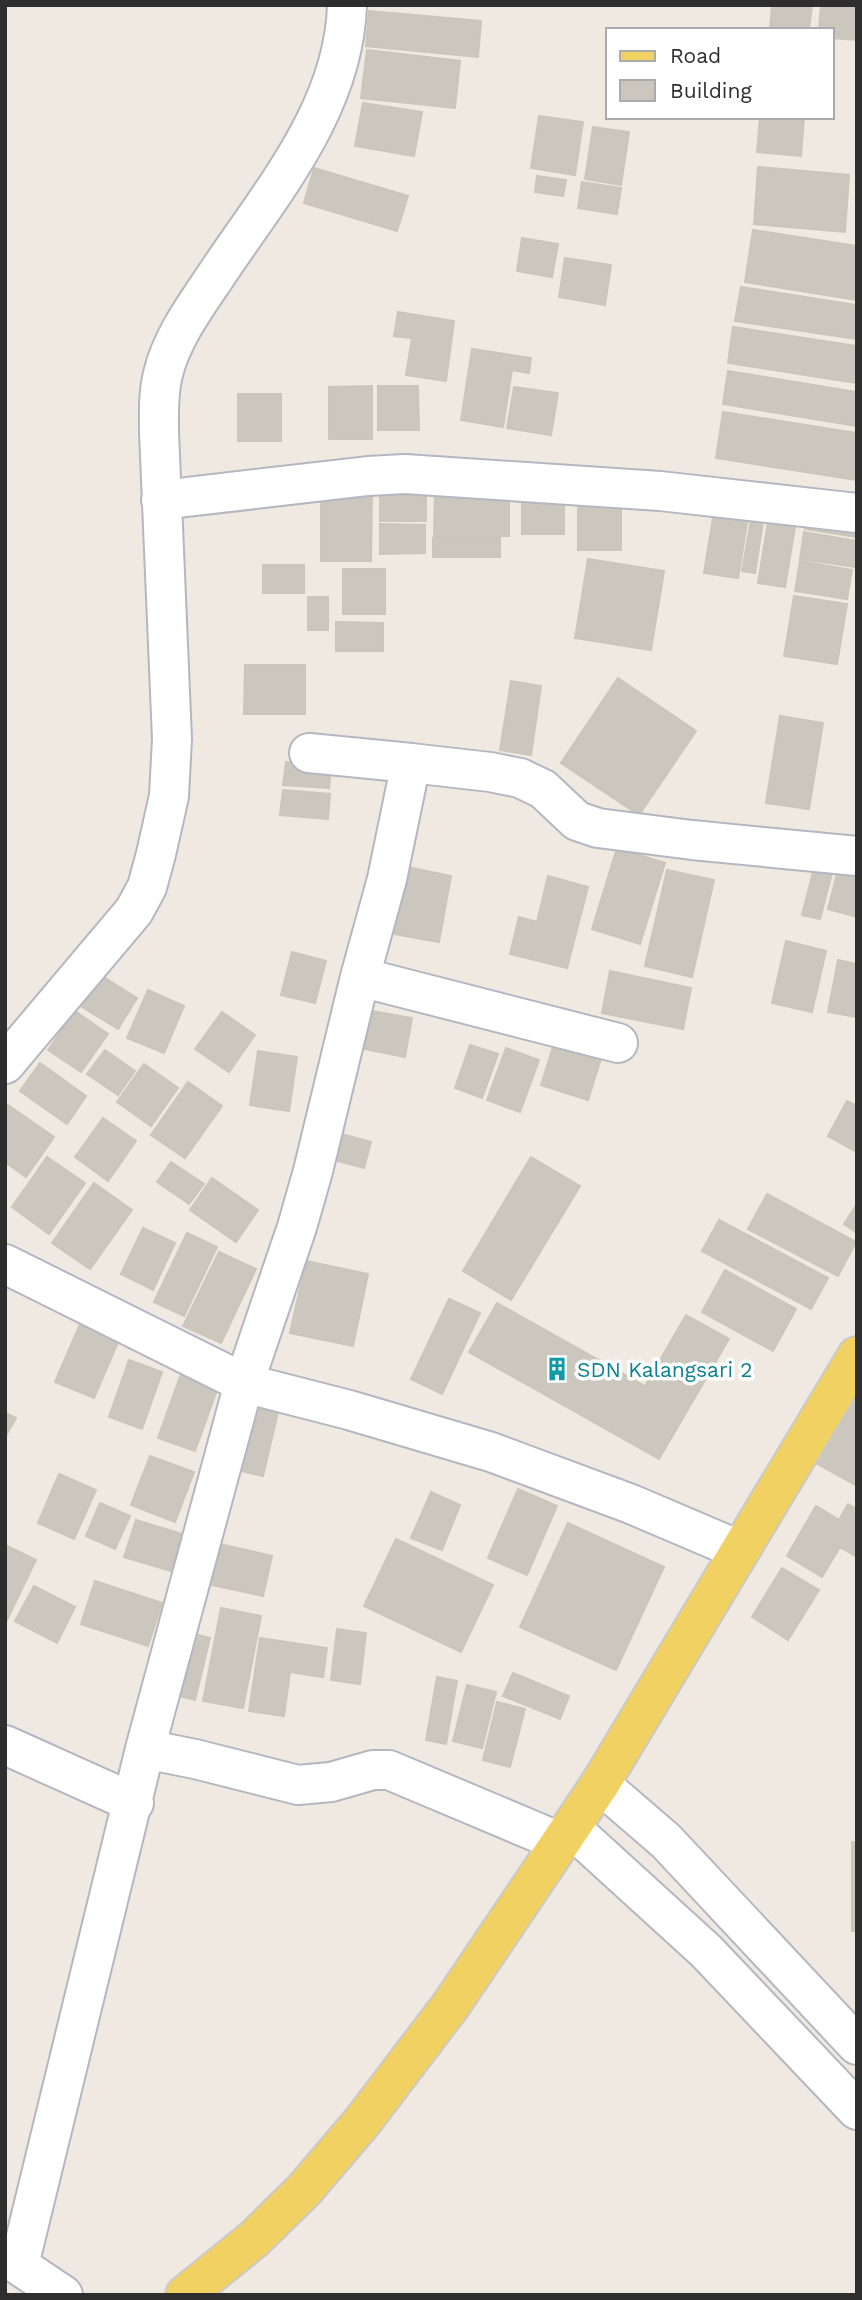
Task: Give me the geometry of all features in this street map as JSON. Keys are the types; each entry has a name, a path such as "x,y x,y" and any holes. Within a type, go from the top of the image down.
{"main road":[{"path":"185,2295 254,2239 296,2198 362,2122 451,2006 600,1784 857,1356"}],"street":[{"path":"5,1064 134,911 147,887 169,796 172,738 161,500 159,403 163,372 169,354 192,311 295,158 315,122 340,60 347,5"},
{"path":"161,500 404,474 660,491 857,513"},
{"path":"309,753 491,772 520,779 543,789 577,821 598,828 857,856"},
{"path":"63,2295 12,2260 134,1803 145,1749 244,1383 306,1193 387,879 411,763"},
{"path":"360,977 618,1043"},
{"path":"5,1264 244,1383 349,1410 491,1452 631,1504 739,1550"},
{"path":"5,1745 134,1803"},
{"path":"145,1749 298,1785 331,1783 373,1770 389,1770 565,1835 706,1951 857,2110"},
{"path":"600,1784 666,1841 857,2045"}],"building":[{"path":"772,5 812,5 809,28 770,28"},
{"path":"821,5 857,5 857,40 834,38 834,28 819,28"},
{"path":"369,11 481,21 478,57 366,46"},
{"path":"367,50 460,61 455,108 361,98"},
{"path":"363,103 422,112 414,156 355,146"},
{"path":"539,116 583,122 575,175 531,168"},
{"path":"760,119 804,119 801,156 757,152"},
{"path":"593,127 629,132 621,185 585,179"},
{"path":"758,167 849,175 845,232 754,224"},
{"path":"314,168 408,196 397,231 304,203"},
{"path":"537,176 566,180 563,196 535,192"},
{"path":"582,182 621,188 617,214 578,208"},
{"path":"753,230 857,246 857,300 745,282"},
{"path":"522,238 558,244 552,277 517,271"},
{"path":"565,258 611,265 605,305 559,297"},
{"path":"741,287 857,305 857,339 735,321"},
{"path":"398,312 454,321 446,381 406,375 412,338 394,336"},
{"path":"733,327 857,346 857,383 728,363"},
{"path":"472,349 531,358 529,373 512,370 503,427 461,420"},
{"path":"728,371 857,392 857,426 723,404"},
{"path":"372,386 372,439 329,439 329,387"},
{"path":"378,386 418,386 419,430 378,430"},
{"path":"514,387 558,393 551,435 507,428"},
{"path":"238,394 281,394 281,441 238,441"},
{"path":"723,412 857,433 857,480 716,458"},
{"path":"380,485 426,485 426,521 380,521"},
{"path":"435,487 509,487 509,536 434,536"},
{"path":"321,489 372,489 371,561 321,561"},
{"path":"522,493 564,494 564,534 522,534"},
{"path":"578,503 621,503 621,550 578,550"},
{"path":"714,512 748,517 738,578 704,573"},
{"path":"807,513 857,521 857,537 805,529"},
{"path":"769,516 796,521 785,587 758,583"},
{"path":"751,520 763,522 755,573 742,571"},
{"path":"380,524 425,525 425,553 380,554"},
{"path":"804,532 857,541 856,567 800,559"},
{"path":"433,538 500,538 500,557 433,557"},
{"path":"588,559 664,571 651,650 575,638"},
{"path":"800,561 852,570 847,599 795,591"},
{"path":"263,565 304,565 304,593 263,593"},
{"path":"343,569 385,569 385,614 343,614"},
{"path":"794,596 847,604 837,664 784,656"},
{"path":"308,597 328,597 328,630 308,630"},
{"path":"336,622 383,623 383,651 336,651"},
{"path":"245,665 305,665 305,714 244,714"},
{"path":"618,678 696,731 639,815 561,763"},
{"path":"511,681 541,686 531,755 500,750"},
{"path":"780,716 823,723 809,809 766,803"},
{"path":"286,762 331,766 329,788 283,785"},
{"path":"283,790 330,794 328,819 280,815"},
{"path":"617,848 665,863 640,944 592,929"},
{"path":"815,864 833,869 820,919 802,915"},
{"path":"839,866 857,871 857,917 828,909"},
{"path":"407,867 451,876 439,942 394,934"},
{"path":"667,870 714,880 692,977 645,966"},
{"path":"548,876 588,887 567,968 510,954 519,917 537,922"},
{"path":"786,941 826,951 812,1012 772,1003"},
{"path":"292,952 326,961 315,1003 281,995"},
{"path":"838,960 857,964 857,1017 828,1012"},
{"path":"610,971 691,988 683,1029 602,1013"},
{"path":"102,976 137,998 118,1029 82,1007"},
{"path":"148,990 184,1006 164,1053 127,1038"},
{"path":"75,1011 108,1034 81,1072 48,1050"},
{"path":"372,1011 412,1018 405,1057 365,1049"},
{"path":"222,1012 255,1035 229,1072 195,1049"},
{"path":"557,1034 604,1049 588,1100 541,1085"},
{"path":"470,1045 498,1054 482,1098 455,1088"},
{"path":"506,1048 539,1060 520,1112 487,1100"},
{"path":"105,1050 135,1071 118,1095 87,1074"},
{"path":"258,1051 297,1057 289,1111 250,1105"},
{"path":"40,1063 86,1096 67,1124 20,1091"},
{"path":"144,1064 178,1088 151,1126 117,1102"},
{"path":"188,1082 222,1106 185,1158 151,1135"},
{"path":"847,1101 857,1106 857,1152 828,1136"},
{"path":"8,1105 54,1137 26,1177 5,1162 5,1109"},
{"path":"103,1118 136,1141 108,1181 75,1157"},
{"path":"334,1132 371,1142 364,1168 327,1158"},
{"path":"47,1157 85,1183 49,1234 12,1207"},
{"path":"531,1157 580,1186 511,1300 463,1271"},
{"path":"171,1162 204,1184 189,1204 157,1182"},
{"path":"212,1178 258,1210 236,1242 190,1210"},
{"path":"94,1183 132,1210 90,1269 52,1243"},
{"path":"767,1194 856,1242 838,1276 748,1229"},
{"path":"857,1204 857,1233 844,1224"},
{"path":"719,1220 828,1278 811,1309 702,1251"},
{"path":"143,1228 175,1243 153,1290 121,1274"},
{"path":"187,1233 217,1247 184,1316 154,1302"},
{"path":"219,1252 256,1269 221,1343 183,1326"},
{"path":"306,1261 368,1274 353,1346 290,1333"},
{"path":"725,1270 796,1309 773,1351 702,1312"},
{"path":"449,1299 480,1313 442,1394 411,1379"},
{"name":"SDN Kalangsari 2","path":"497,1303 645,1386 686,1315 729,1339 659,1459 469,1352"},
{"path":"83,1317 122,1333 94,1398 55,1382"},
{"path":"129,1360 162,1372 142,1429 109,1417"},
{"path":"181,1374 218,1387 195,1451 158,1438"},
{"path":"857,1374 857,1486 809,1459"},
{"path":"241,1398 279,1408 263,1476 224,1467"},
{"path":"5,1413 16,1418 5,1437"},
{"path":"150,1456 194,1472 175,1522 131,1505"},
{"path":"59,1474 96,1490 74,1539 38,1523"},
{"path":"518,1489 557,1506 527,1575 488,1558"},
{"path":"431,1492 460,1505 442,1550 411,1538"},
{"path":"100,1503 130,1516 115,1549 86,1536"},
{"path":"848,1504 857,1509 857,1557 840,1547 822,1577 787,1556 816,1506 839,1520"},
{"path":"136,1520 182,1534 171,1571 124,1557"},
{"path":"568,1523 664,1567 616,1670 520,1627"},
{"path":"396,1539 493,1585 461,1652 364,1606"},
{"path":"207,1541 272,1556 263,1596 198,1582"},
{"path":"5,1545 36,1560 5,1624"},
{"path":"782,1568 819,1590 788,1640 752,1617"},
{"path":"95,1581 162,1603 148,1646 81,1624"},
{"path":"34,1586 75,1607 57,1643 15,1621"},
{"path":"221,1608 261,1616 243,1708 203,1701"},
{"path":"337,1629 366,1633 360,1684 331,1680"},
{"path":"179,1630 210,1638 195,1700 163,1692"},
{"path":"260,1638 327,1648 323,1677 290,1672 284,1716 249,1711"},
{"path":"513,1673 569,1696 560,1719 503,1696"},
{"path":"437,1677 457,1681 446,1744 426,1740"},
{"path":"467,1685 496,1692 482,1748 453,1741"},
{"path":"497,1702 525,1709 510,1767 483,1760"},
{"path":"852,1842 857,1843 857,1931 852,1931"}],"place":[{"name":"SDN Kalangsari 2","path":"557,1369"}]}
